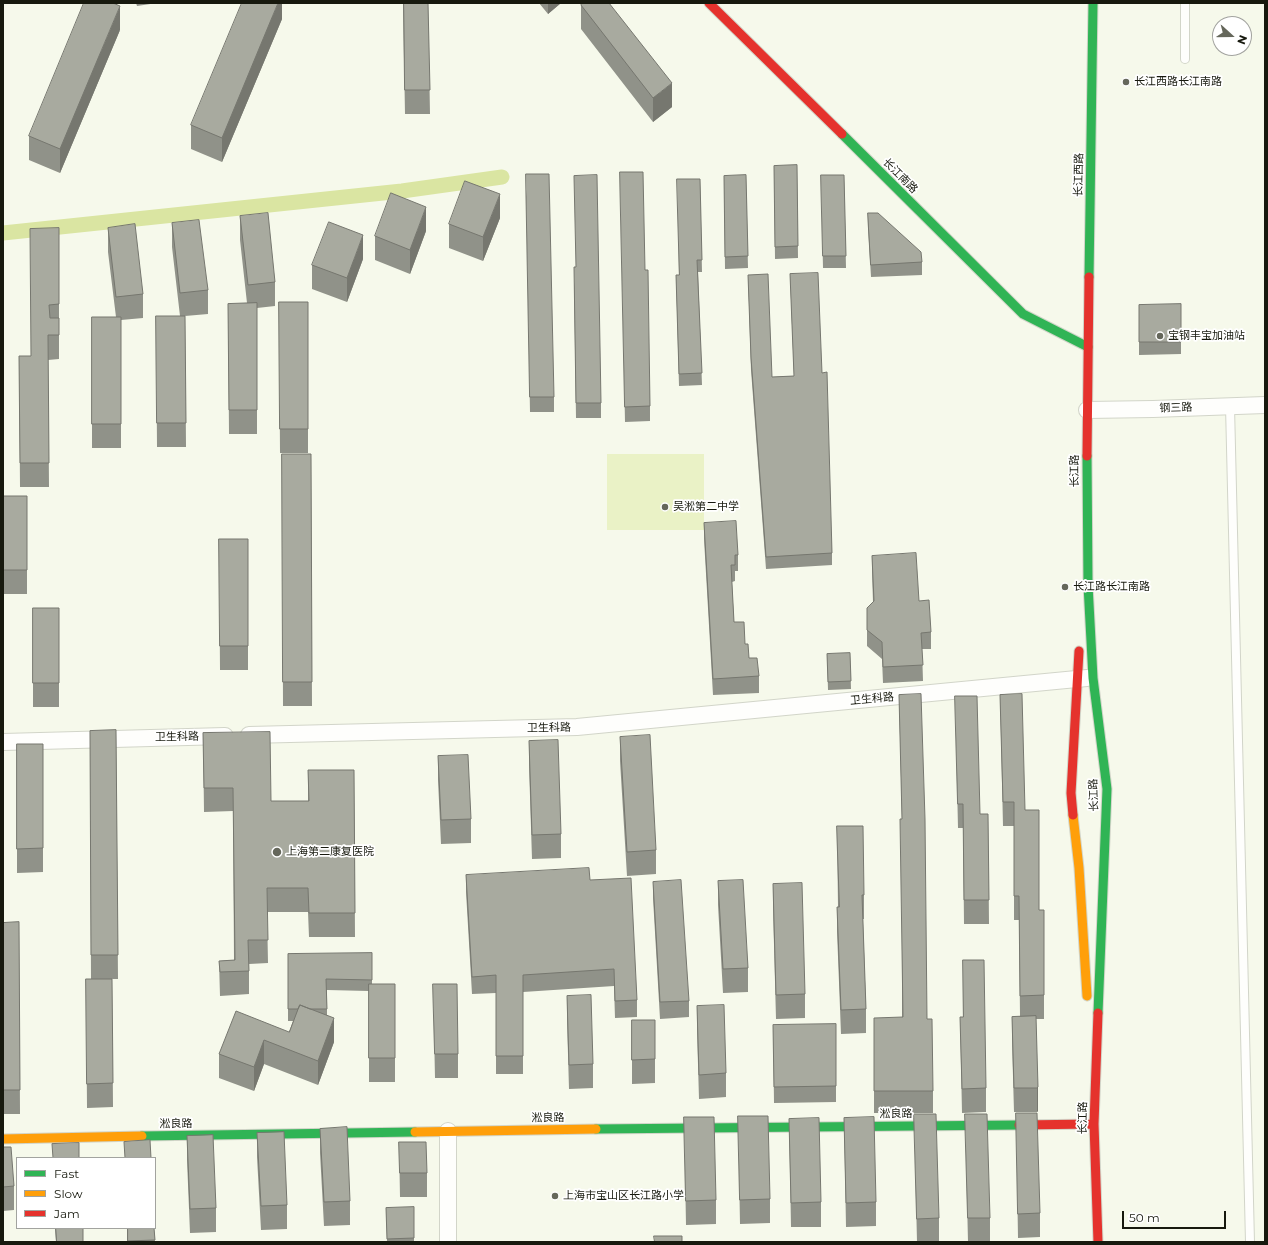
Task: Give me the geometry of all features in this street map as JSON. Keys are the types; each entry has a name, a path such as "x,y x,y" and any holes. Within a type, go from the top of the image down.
{"main road":[{"name":"长江南路","path":"709,3 1023,314 1088,347"},
{"name":"长江西路","path":"1088,347 1093,3"},
{"name":"长江路","path":"1088,347 1088,585 1085,678 1108,789 1094,1124 1098,1242"},
{"path":"1081,623 1088,585"},
{"path":"1080,639 1085,678 1071,793 1079,868 1087,1008"},
{"path":"1088,1023 1094,1124"},
{"name":"淞良路","path":"3,1139 448,1131 1094,1124"}],"street":[{"name":"钢三路","path":"1087,410 1265,405"},
{"name":"卫生科路","path":"3,742 577,727 1085,678"},
{"path":"448,1131 448,1242"}],"lane":[{"path":"1185,3 1185,59"},
{"path":"1230,406 1250,1242"}],"green space":[{"path":"607,454 704,454 704,530 607,530"}],"building":[{"path":"84,3 113,3 120,6 60,149 29,136"},
{"path":"242,3 278,3 222,138 191,125"},
{"path":"404,3 428,3 430,90 405,90"},
{"path":"584,3 609,3 672,83 653,98 581,5"},
{"path":"797,165 798,246 775,247 774,166"},
{"path":"620,172 643,172 645,270 648,270 650,406 625,407"},
{"path":"526,174 549,174 554,397 530,397"},
{"path":"597,175 601,403 576,403 574,176"},
{"path":"746,175 748,256 725,257 724,176"},
{"path":"821,175 844,175 846,256 823,256"},
{"path":"677,179 700,179 702,260 697,260 702,373 679,374 676,275 679,275"},
{"path":"465,181 500,194 483,237 449,224"},
{"path":"391,193 426,207 410,250 375,236"},
{"path":"268,213 275,282 248,285 240,216"},
{"path":"868,213 878,213 921,252 922,262 871,265"},
{"path":"199,220 208,290 180,293 172,223"},
{"path":"329,222 363,235 347,278 312,265"},
{"path":"135,224 143,294 116,297 108,228"},
{"path":"59,228 59,304 49,305 50,318 59,318 59,335 48,335 49,463 20,463 19,356 31,356 30,229"},
{"path":"818,273 822,373 827,372 832,553 766,557 751,358 748,275 768,274 772,377 794,376 790,274"},
{"path":"279,302 308,302 308,429 280,429"},
{"path":"257,303 257,410 229,410 228,304"},
{"name":"宝钢丰宝加油站","path":"1181,304 1181,342 1139,342 1139,305"},
{"path":"156,316 185,316 186,423 157,423"},
{"path":"92,317 121,317 121,424 92,424"},
{"path":"282,454 311,454 312,682 283,682"},
{"path":"3,496 27,496 27,570 3,570"},
{"path":"736,521 738,555 735,555 735,565 731,565 734,622 744,622 745,644 748,644 749,658 757,658 759,676 713,679 704,523"},
{"path":"219,539 248,539 248,646 220,646"},
{"path":"916,553 919,601 929,600 931,632 921,633 923,665 883,667 882,642 867,630 867,608 874,601 872,556"},
{"path":"33,608 59,608 59,683 33,683"},
{"path":"850,653 851,681 828,682 827,654"},
{"path":"921,694 925,819 927,1019 932,1019 933,1091 874,1091 874,1018 903,1017 900,819 902,819 899,695"},
{"path":"1022,694 1025,810 1039,810 1039,910 1044,910 1044,995 1020,996 1019,896 1014,896 1014,802 1003,802 1000,695"},
{"path":"955,696 977,696 980,814 988,814 989,900 964,900 963,804 958,804"},
{"path":"116,730 118,955 91,955 90,731"},
{"path":"270,732 271,801 309,801 308,770 354,770 355,913 309,913 308,888 267,888 268,940 248,940 249,971 220,972 219,961 235,960 233,788 204,788 203,733"},
{"path":"650,735 656,850 627,852 620,737"},
{"path":"558,740 561,834 532,835 529,741"},
{"path":"17,744 43,744 43,848 17,849"},
{"path":"468,755 471,819 441,820 438,756"},
{"path":"837,826 863,826 864,895 862,895 866,1009 841,1010 837,907 839,907"},
{"path":"589,868 590,880 631,878 637,1000 615,1001 614,969 523,975 523,1056 496,1056 496,975 472,977 466,875"},
{"path":"681,880 689,1001 660,1002 653,882"},
{"path":"743,880 748,968 723,969 718,881"},
{"path":"802,883 805,994 776,995 773,884"},
{"path":"19,922 20,1090 3,1090 3,923"},
{"path":"372,953 372,980 326,979 327,1009 310,1009 300,1005 298,1009 288,1009 288,954"},
{"path":"963,960 984,960 986,1088 962,1089 960,1017 963,1017"},
{"path":"86,979 112,979 113,1083 87,1084"},
{"path":"369,984 395,984 395,1058 369,1058"},
{"path":"433,984 457,984 458,1054 435,1054"},
{"path":"591,995 593,1064 569,1065 567,996"},
{"path":"300,1005 334,1018 318,1061 264,1040 254,1067 219,1054 236,1011 289,1032"},
{"path":"724,1005 726,1073 699,1075 697,1006"},
{"path":"1036,1016 1038,1087 1014,1088 1012,1017"},
{"path":"632,1020 655,1020 655,1059 632,1060"},
{"path":"836,1024 836,1086 774,1087 773,1025"},
{"path":"1016,1113 1037,1113 1040,1213 1018,1214"},
{"path":"914,1114 936,1114 939,1218 917,1219"},
{"path":"965,1114 987,1114 990,1218 968,1218"},
{"path":"738,1116 768,1116 770,1199 740,1200"},
{"path":"684,1117 714,1117 716,1200 686,1201"},
{"path":"874,1117 876,1202 846,1203 844,1118"},
{"path":"819,1118 821,1202 791,1203 789,1119"},
{"path":"347,1127 350,1201 324,1202 320,1129"},
{"path":"284,1132 287,1205 261,1206 257,1133"},
{"path":"213,1135 216,1208 190,1209 187,1136"},
{"path":"150,1140 151,1157 125,1157 124,1142"},
{"path":"399,1142 426,1142 427,1173 400,1173"},
{"path":"79,1143 79,1157 53,1157 52,1144"},
{"path":"3,1147 11,1147 14,1186 3,1187"},
{"path":"414,1207 414,1238 387,1239 386,1208"},
{"path":"56,1229 83,1229 83,1242 57,1242"},
{"path":"128,1229 154,1229 155,1240 128,1241"},
{"path":"654,1236 682,1236 682,1242 655,1242"}],"waterway":[{"path":"3,233 402,191 502,177"}],"traffic: fast":[{"path":"1089,277 1093,3"},
{"path":"842,134 1023,314 1088,347"},
{"path":"1087,456 1088,585 1093,678 1107,789 1098,1013"},
{"path":"596,1129 1019,1125"},
{"path":"142,1136 415,1132"}],"traffic: slow":[{"path":"1073,815 1079,868 1087,996"},
{"path":"415,1132 596,1129"},
{"path":"3,1139 142,1136"}],"traffic: jam":[{"path":"709,3 842,134"},
{"path":"1087,456 1089,277"},
{"path":"1073,815 1071,793 1079,651"},
{"path":"1098,1013 1094,1124 1098,1242"},
{"path":"1019,1125 1094,1124"}],"place":[{"name":"长江西路长江南路","path":"1126,82"},
{"name":"宝钢丰宝加油站","path":"1160,336"},
{"name":"吴淞第二中学","path":"665,507"},
{"name":"长江路长江南路","path":"1065,587"},
{"name":"上海第二康复医院","path":"277,852"},
{"name":"上海市宝山区长江路小学","path":"555,1196"}]}
